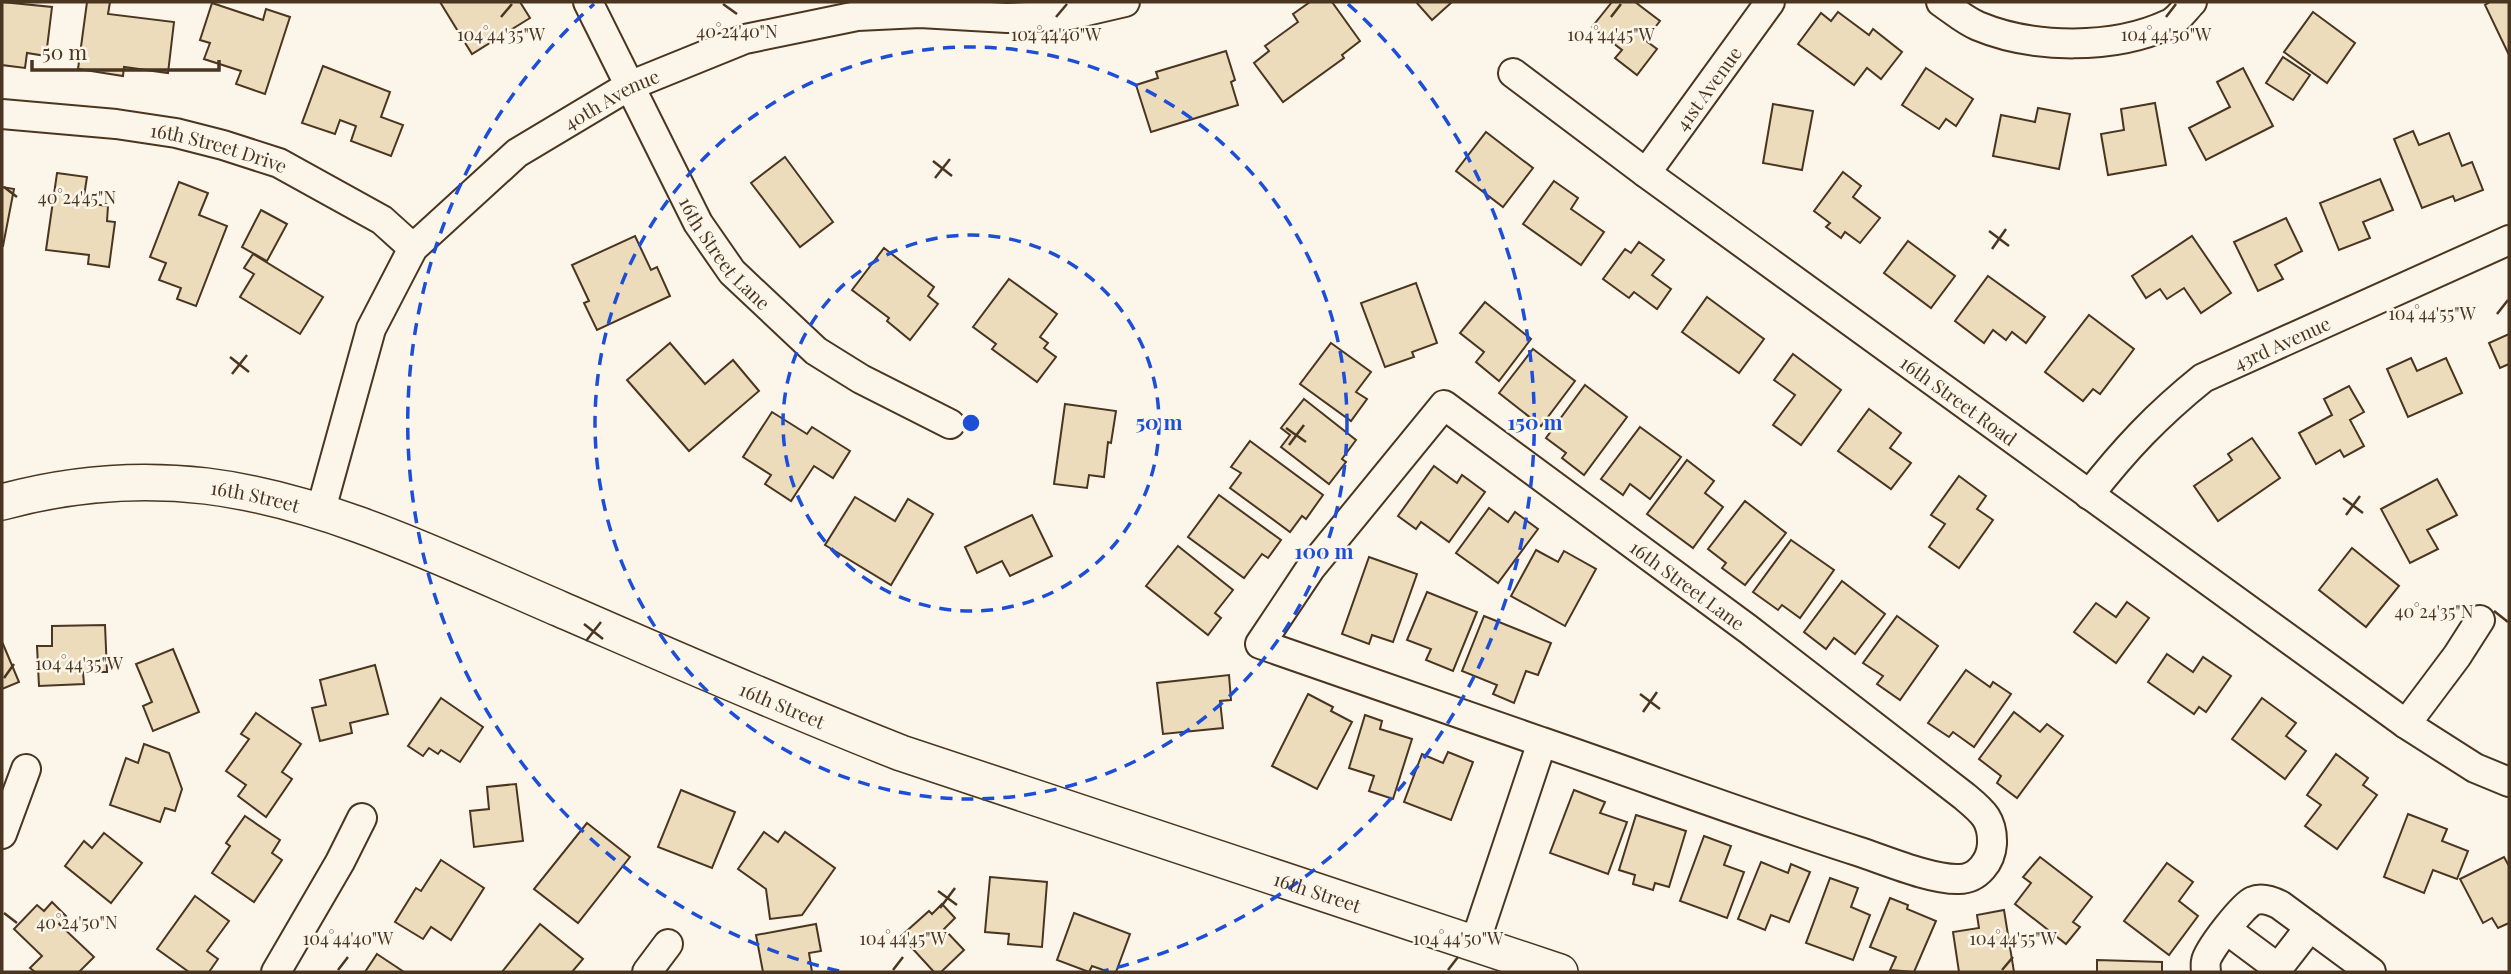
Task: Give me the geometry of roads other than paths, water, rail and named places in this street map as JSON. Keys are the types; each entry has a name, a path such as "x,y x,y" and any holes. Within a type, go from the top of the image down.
{"main road":[{"name":"16th Street","path":"2,502 32,494 92,485 150,482 207,486 268,498 320,513 410,545 812,718 901,753 1560,972"}],"street":[{"name":"16th Street Lane","path":"588,2 698,223 732,272 817,351 861,379 950,424"},
{"name":"40th Avenue","path":"320,513 371,329 413,248 517,153 629,86 745,39 856,16 920,13 1007,18 1069,15 1125,2"},
{"name":"41st Avenue","path":"1646,173 1770,2"},
{"path":"1941,2 1979,26 2040,42 2085,44 2124,38 2171,23 2192,2"},
{"name":"16th Street Road","path":"1513,73 1646,173 2406,724 2475,768 2509,782"},
{"name":"16th Street Drive","path":"2,114 116,124 176,133 279,163 382,220 413,248"},
{"name":"43rd Avenue","path":"2089,495 2129,444 2166,407 2203,378 2509,240"},
{"name":"16th Street Lane","path":"1444,405 1748,629 1964,796 1985,813 1991,830 1992,846 1986,863 1977,873 1961,880 1936,876 1837,845 1542,742 1260,644 1310,569 1444,405"},
{"path":"2406,724 2457,656 2480,620"},
{"path":"1475,943 1542,742"},
{"path":"2,834 26,769"},
{"path":"276,972 340,862 362,818"},
{"path":"2206,972 2210,953 2245,907 2254,900 2267,900 2280,905 2371,972"},
{"path":"2227,930 2277,970 2310,927"},
{"path":"647,972 668,944"}]}
